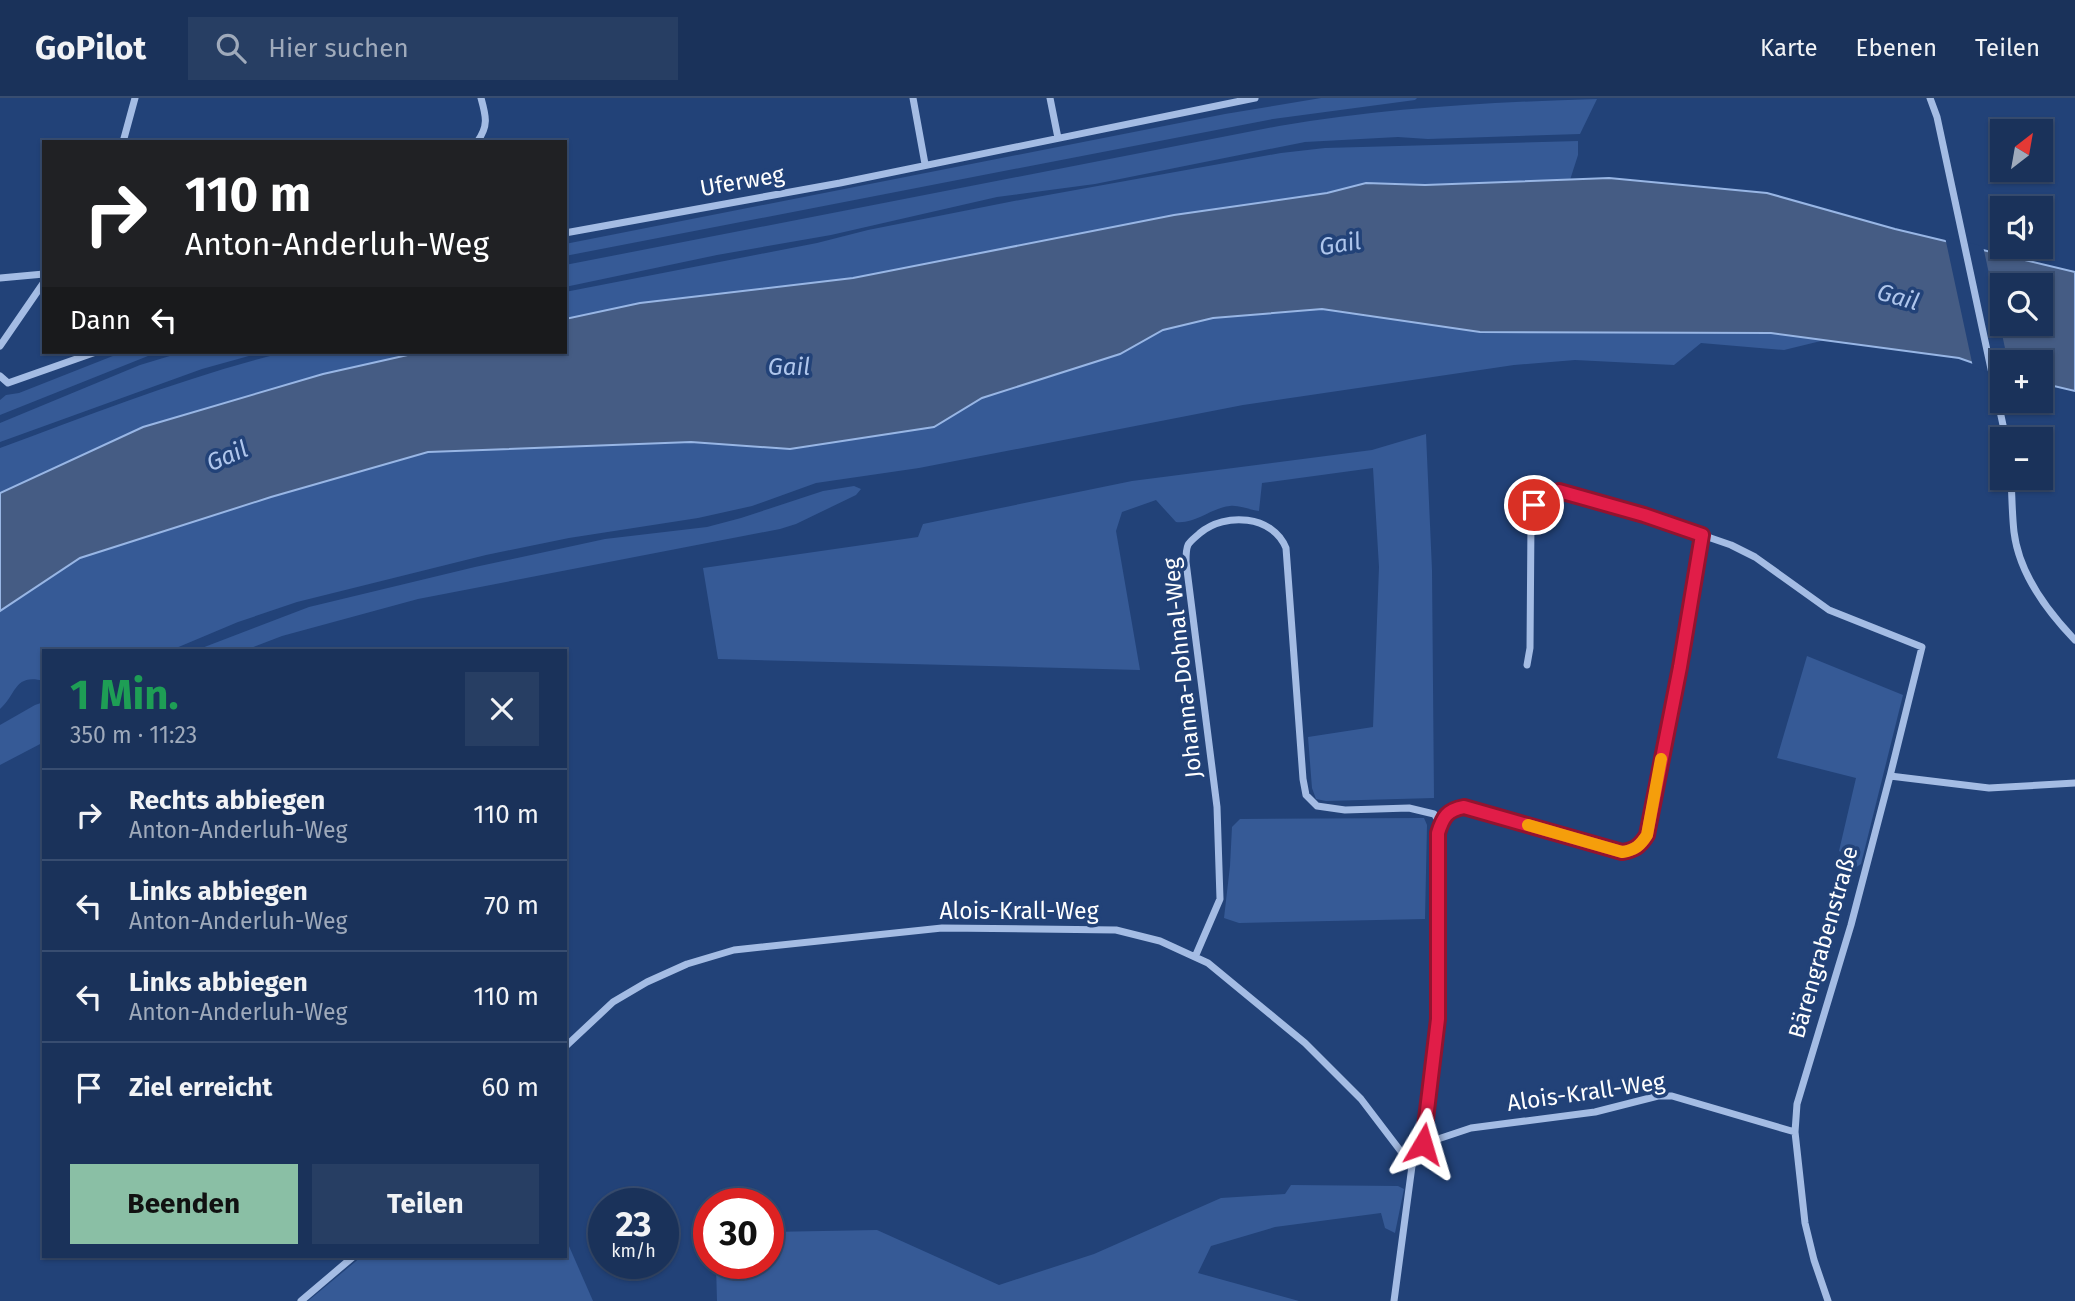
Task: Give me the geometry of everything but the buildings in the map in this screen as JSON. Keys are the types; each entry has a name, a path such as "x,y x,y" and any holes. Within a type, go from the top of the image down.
{"street":[{"path":"123,140 135,98"},
{"path":"479,140 485,132 487,120 481,98"},
{"path":"912,98 925,164"},
{"path":"1050,98 1058,138"},
{"name":"Uferweg","path":"567,233 840,183 1255,98"},
{"path":"1930,98 2003,427"},
{"path":"0,278 42,274"},
{"path":"0,346 42,285"},
{"path":"0,376 8,383 90,354"},
{"path":"2012,490 2014,535 2022,565 2053,617 2075,640"},
{"path":"1394,1301 1412,1166 1423,1144 1438,1019 1438,833 1442,820 1452,809 1464,807 1622,852 1641,844 1647,835 1702,535 1559,491 1545,494 1534,505 1531,521 1530,649 1527,665"},
{"name":"Johanna-Dohnal-Weg","path":"1195,957 1220,899 1217,807 1186,562 1188,544 1202,531 1222,520 1243,519 1282,537 1286,548 1306,795 1317,806 1345,810 1409,808 1434,814 1442,820"},
{"name":"Bärengrabenstraße","path":"1702,535 1755,557 1829,610 1922,647 1851,925 1797,1104 1795,1132 1805,1223 1828,1301"},
{"path":"1890,776 1989,788 2075,783"},
{"name":"Alois-Krall-Weg","path":"567,1045 613,1002 647,982 687,964 734,950 942,928 1116,930 1160,941 1208,963 1305,1043 1361,1099 1412,1166"},
{"name":"Alois-Krall-Weg","path":"1423,1144 1471,1128 1595,1112 1658,1096 1672,1096 1795,1132"},
{"path":"301,1301 352,1258"}],"shaded area":[{"path":"1321,98 1417,98 1273,119 567,256 567,244 1225,114"},
{"path":"1597,99 1580,134 1428,139 1398,137 1305,142 1095,184 997,197 831,235 717,255 567,287 567,265 1279,126 1358,115 1517,102"},
{"path":"1578,141 1578,155 1570,180 1425,185 1366,183 1327,193 1174,215 853,278 640,303 567,319 567,292 1014,201 1281,153 1325,148"},
{"path":"1322,309 1480,332 1771,333 1825,340 1784,350 1701,343 1674,365 1575,360 1514,365 1243,405 919,468 816,483 752,506 486,555 297,602 238,622 174,649 42,649 42,681 34,679 21,682 0,709 0,611 80,558 271,497 428,452 691,442 790,449 934,427 982,398 1120,354 1163,330 1213,318"},
{"path":"118,354 153,354 0,415 0,400 6,395 19,393"},
{"path":"176,354 256,354 202,369 0,442 0,423 140,365"},
{"path":"279,354 412,354 323,374 143,427 0,493 0,448 177,384"},
{"path":"1426,434 1432,570 1434,798 1326,801 1316,799 1312,788 1308,737 1373,727 1379,567 1373,468 1262,483 1259,511 1230,506 1190,521 1176,522 1156,500 1122,512 1116,531 1140,670 718,659 703,568 918,537 923,524 1132,481 1372,450"},
{"path":"854,486 861,489 856,495 780,529 418,599 282,636 248,649 199,649 309,607 605,539 707,527 823,491"},
{"path":"1807,656 1903,695 1861,864 1855,868 1846,868 1848,855 1839,851 1856,778 1777,758"},
{"path":"42,703 42,743 0,765 0,725"},
{"path":"1424,818 1427,825 1425,919 1239,923 1224,918 1232,827 1240,819"},
{"path":"1291,1185 1398,1186 1404,1189 1395,1233 1385,1228 1381,1213 1275,1227 1211,1246 1198,1273 1299,1301 717,1301 716,1279 784,1279 784,1232 877,1230 999,1285 1094,1254 1221,1198 1285,1194"},
{"path":"567,1242 593,1301 308,1301 360,1258 567,1258"}],"water":[{"name":"Gail","path":"1609,178 1767,193 1895,229 1990,252 1990,259 2021,259 2075,272 2075,391 2053,386 2053,350 1990,350 1990,369 1959,358 1771,333 1480,332 1322,309 1213,318 1163,330 1120,354 982,398 934,427 790,449 691,442 428,452 271,497 80,558 0,611 0,493 143,427 323,374 412,354 567,354 567,319 640,303 853,278 1174,215 1327,193 1366,183 1425,185"}],"pier":[{"path":"1945,237 1983,246 1990,278 1990,336 2002,336 2005,350 1990,350 1990,373 1973,367"}],"slow traffic":[{"path":"1528,825 1622,852 1632,850 1641,844 1647,835 1661,759"}],"route":[{"path":"1423,1144 1438,1019 1438,833 1443,817 1452,809 1464,807 1622,852 1632,850 1641,844 1647,835 1680,667 1702,535 1559,491 1545,494 1534,505"}]}
